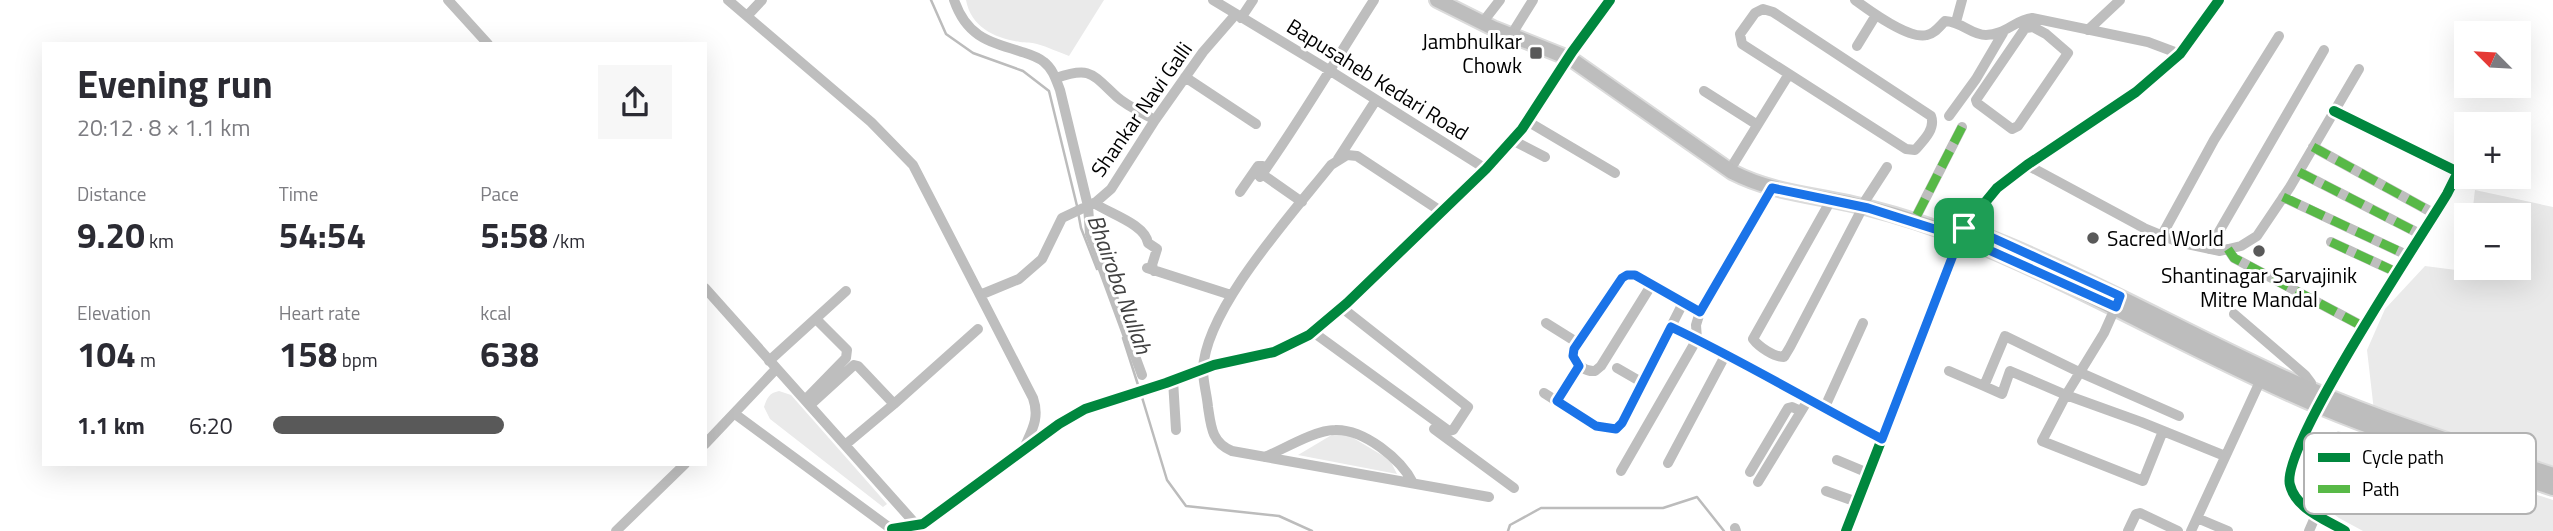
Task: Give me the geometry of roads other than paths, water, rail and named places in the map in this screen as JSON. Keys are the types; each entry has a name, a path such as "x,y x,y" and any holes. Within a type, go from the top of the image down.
{"main road":[{"path":"1437,0 1493,28 1570,55 1732,172 1756,184 1864,204 1993,238 2263,375 2317,397 2426,433"},
{"path":"1458,2 1486,18 1570,55 1761,178 1917,215 1962,232"},
{"path":"2317,397 2389,433"},
{"path":"2536,469 2553,475"},
{"path":"2536,482 2553,488"}],"street":[{"path":"448,0 486,42"},
{"path":"728,0 872,122 913,165 1037,409 1037,421 1023,451"},
{"path":"747,16 761,0"},
{"path":"954,0 961,19 970,30 998,45 1035,56 1046,63 1056,78 1091,204 1090,234 1142,375"},
{"name":"Bapusaheb Kedari Road","path":"1213,0 1486,169"},
{"name":"Shankar Navi Galli","path":"980,295 1019,279 1042,259 1062,218 1091,204 1111,188 1185,77 1252,0"},
{"path":"1262,174 1307,110 1374,0"},
{"path":"1486,18 1500,0"},
{"path":"1515,29 1533,0"},
{"path":"735,414 893,530 918,527 1059,424 1085,409 1203,369 1274,352 1310,333 1341,307 1486,169 1527,121 1609,0"},
{"path":"1855,0 1876,15 1912,34 1924,37 1933,33 1945,21 1956,22 1984,36 2003,33"},
{"path":"1956,22 1962,0"},
{"path":"2088,30 2120,0"},
{"path":"1846,531 1962,232 1997,188 2136,92 2180,54 2219,0"},
{"path":"1763,9 1773,12 1931,116 1931,128 1915,150 1910,151 1789,74 1742,44 1739,39 1755,13 1763,9"},
{"path":"1857,46 1876,15"},
{"path":"2026,28 2033,27 2046,34 2068,53 2018,126 2012,129 1976,100 2032,18"},
{"path":"1949,116 1976,79 2003,33 2022,19 2032,18 2148,43 2180,54"},
{"path":"2162,235 2214,140 2279,36"},
{"path":"2209,249 2324,50"},
{"path":"2027,165 2178,242 2209,249 2241,246 2257,236 2299,172 2359,69"},
{"path":"1056,78 1075,71 1086,71 1111,89 1118,98 1155,120"},
{"path":"1734,163 1789,74"},
{"path":"1185,77 1256,124"},
{"path":"1704,91 1756,124"},
{"path":"1377,100 1338,159 1231,295 1219,316 1203,369 1211,429 1220,446 1232,452 1489,497"},
{"path":"2304,506 2295,499 2288,481 2317,397 2398,274 2458,172 2334,111"},
{"path":"1527,121 1615,173"},
{"path":"1917,215 1962,127"},
{"path":"1512,140 1545,157"},
{"path":"2313,147 2435,214"},
{"path":"1338,159 1347,155 1367,161 1442,212"},
{"path":"1240,192 1258,166 1263,166 1262,174"},
{"path":"1831,200 1753,339 1779,357 1784,357 1790,347 1864,204 1887,167"},
{"path":"2299,172 2422,235"},
{"path":"1262,174 1302,202"},
{"path":"1621,471 1697,336 1696,325 1700,312 1772,188"},
{"path":"2283,197 2409,256"},
{"path":"1091,204 1140,228 1147,236 1148,243 1157,249 1150,269 1231,295"},
{"path":"2332,242 2398,274"},
{"path":"2228,249 2234,258 2364,327"},
{"path":"1653,284 1601,366 1589,372 1579,366 1573,356 1578,343 1622,278 1627,275 1635,275 1653,284 1700,312"},
{"path":"707,290 918,527"},
{"path":"707,442 735,414 773,365 846,291"},
{"path":"2118,301 2104,333 2079,372 2042,441 2143,481 2163,431"},
{"path":"1544,393 1596,426 1616,429 1622,423 1684,303"},
{"path":"1310,333 1449,431 1453,430 1468,407 1341,307"},
{"path":"2234,314 2305,374 2317,397"},
{"path":"807,403 846,358 847,350 816,319"},
{"path":"1546,323 1578,343"},
{"path":"1824,408 1863,323"},
{"path":"1671,327 1697,336 1882,439"},
{"path":"845,445 978,329"},
{"path":"1310,333 1514,488"},
{"path":"1983,386 2005,336 2179,416"},
{"path":"1668,463 1726,354"},
{"path":"807,403 855,365 894,404"},
{"path":"1557,401 1579,366"},
{"path":"1617,368 1643,383"},
{"path":"1949,371 2001,394 2010,372 2225,456"},
{"path":"2191,531 2263,375"},
{"path":"1170,382 1176,430"},
{"path":"1758,482 1808,400"},
{"path":"1750,472 1788,408 1801,411"},
{"path":"1265,457 1323,432 1337,430 1354,434 1388,452 1407,470 1413,483"},
{"path":"1837,460 1868,473"},
{"path":"616,531 683,466"},
{"path":"1826,491 1857,502"},
{"path":"2128,531 2136,514 2140,513 2178,531"},
{"path":"2310,531 2316,515 2345,531"},
{"path":"2197,518 2228,531"}],"waterway":[{"name":"Bhairoba Nullah","path":"931,0 946,34 973,53 1023,71 1049,91 1077,206"},
{"name":"Bhairoba Nullah","path":"1078,212 1081,228 1097,269"},
{"name":"Bhairoba Nullah","path":"1123,338 1139,388"},
{"name":"Bhairoba Nullah","path":"1141,394 1167,480 1186,506 1279,516 1312,531"},
{"name":"Bhairoba Nullah","path":"1508,531 1510,525 1541,508 1663,508 1697,497 1724,531"}],"place":[{"name":"Jambhulkar Chowk","path":"1536,53"},
{"name":"Sacred World","path":"2093,238"},
{"name":"Shantinagar Sarvajinik Mitre Mandal","path":"2259,251"}]}
